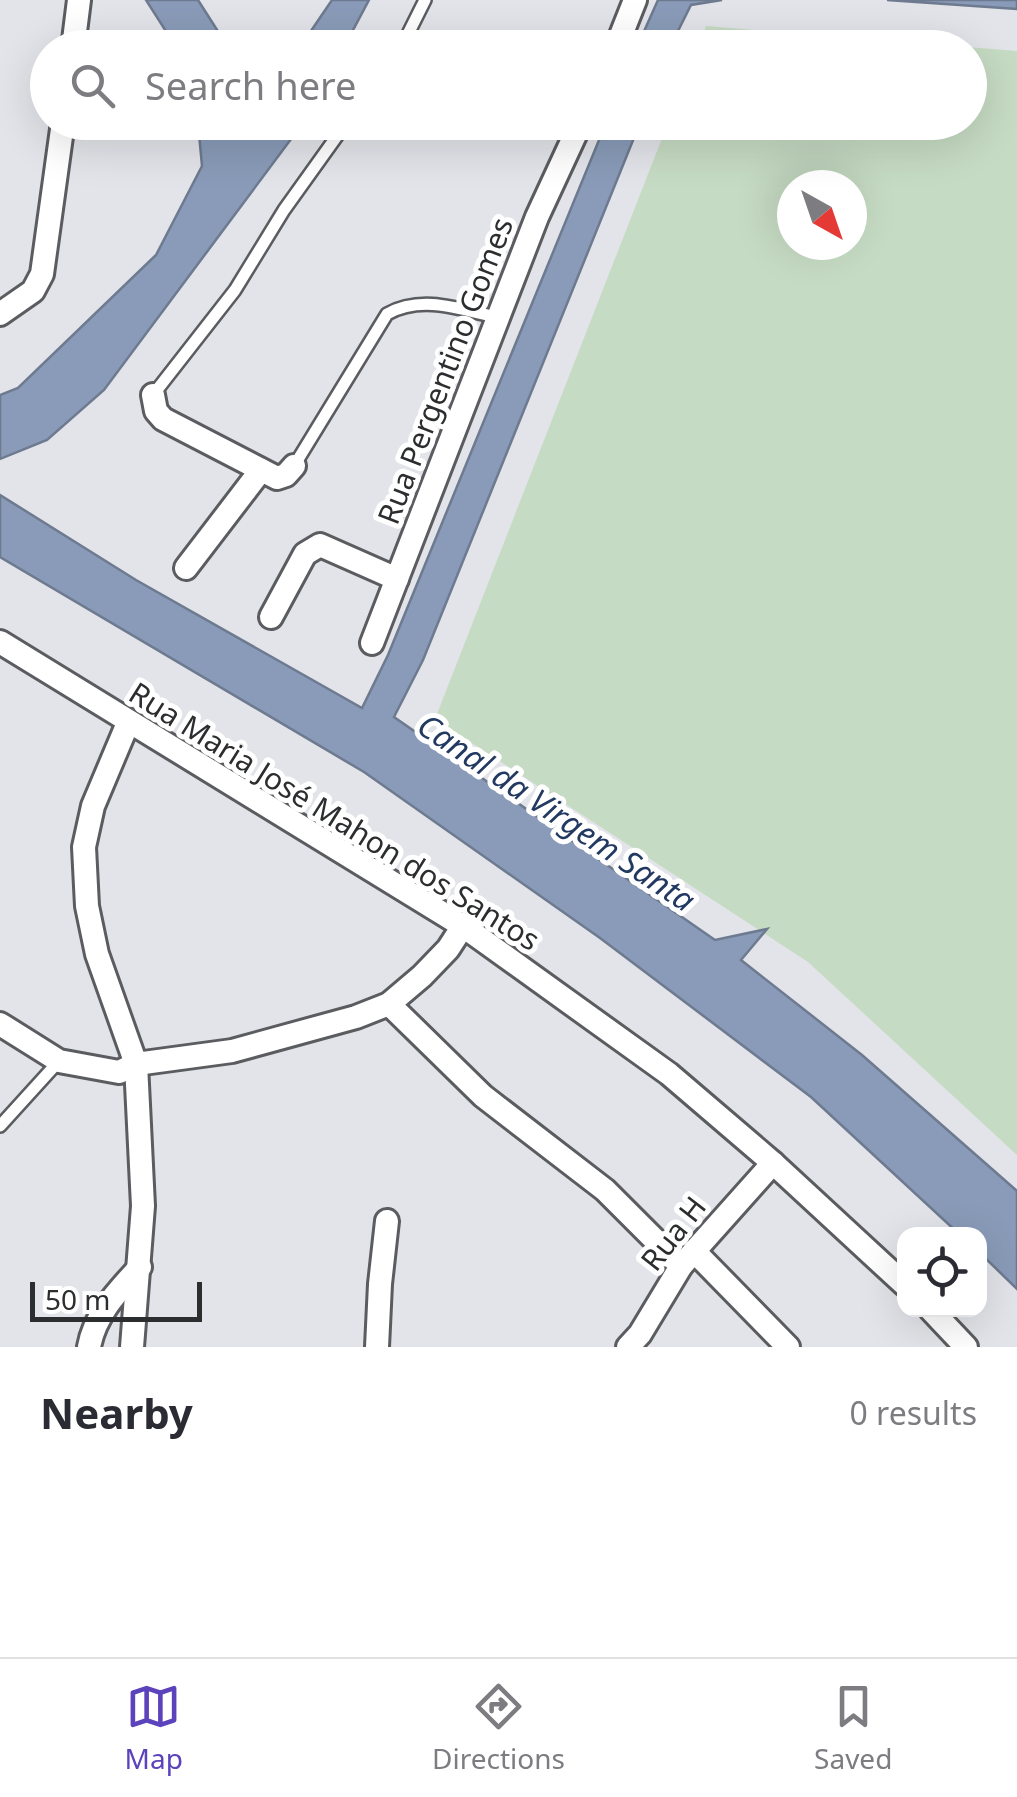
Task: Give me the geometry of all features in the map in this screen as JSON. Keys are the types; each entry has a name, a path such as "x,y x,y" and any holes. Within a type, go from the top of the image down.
{"street":[{"path":"75,30 79,0"},
{"path":"623,30 635,0"},
{"path":"0,314 33,291 42,274 61,140"},
{"name":"Rua Pergentino Gomes","path":"372,643 537,217 573,140"},
{"path":"154,395 162,420 277,478 294,466"},
{"path":"186,568 261,470"},
{"path":"271,617 312,547 320,545 397,580"},
{"name":"Rua Maria José Mahon dos Santos","path":"0,642 463,926 668,1074 773,1163 897,1278"},
{"path":"128,723 93,806 84,847 87,906 97,954 136,1064 143,1189 132,1347"},
{"path":"0,1024 58,1061 119,1072 136,1064 232,1052 389,1004 435,962 463,926"},
{"path":"389,1004 483,1096 605,1190 788,1347"},
{"name":"Rua H","path":"628,1347 688,1259 773,1163"},
{"path":"378,1347 387,1221"},
{"path":"89,1347 102,1313 140,1267"},
{"path":"936,1317 957,1344"}],"lane":[{"path":"409,30 425,0"},
{"path":"154,395 235,290 333,140"},
{"path":"294,466 388,314 404,305 426,303 500,318"},
{"path":"0,1126 58,1061"}],"green space":[{"path":"706,26 756,30 704,30"},
{"path":"987,49 1017,51 1017,1155 808,962 435,719 661,140 987,140"}],"water":[{"path":"146,0 198,0 217,30 165,30"},
{"path":"332,0 369,0 353,30 312,30"},
{"path":"658,0 722,0 691,5 678,30 645,30"},
{"path":"887,0 1017,0 1017,9"},
{"path":"200,140 290,140 104,390 47,440 0,459 0,395 18,388 156,255 202,166"},
{"path":"599,140 633,140 423,660 394,717 715,940 767,929 741,960 862,1055 1017,1191 1017,1289 987,1260 987,1227 951,1227 811,1097 600,938 364,772 0,557 0,495 136,580 362,708 388,655"}],"water label":[{"name":"Canal da Virgem Santa","path":"556,813"}]}
